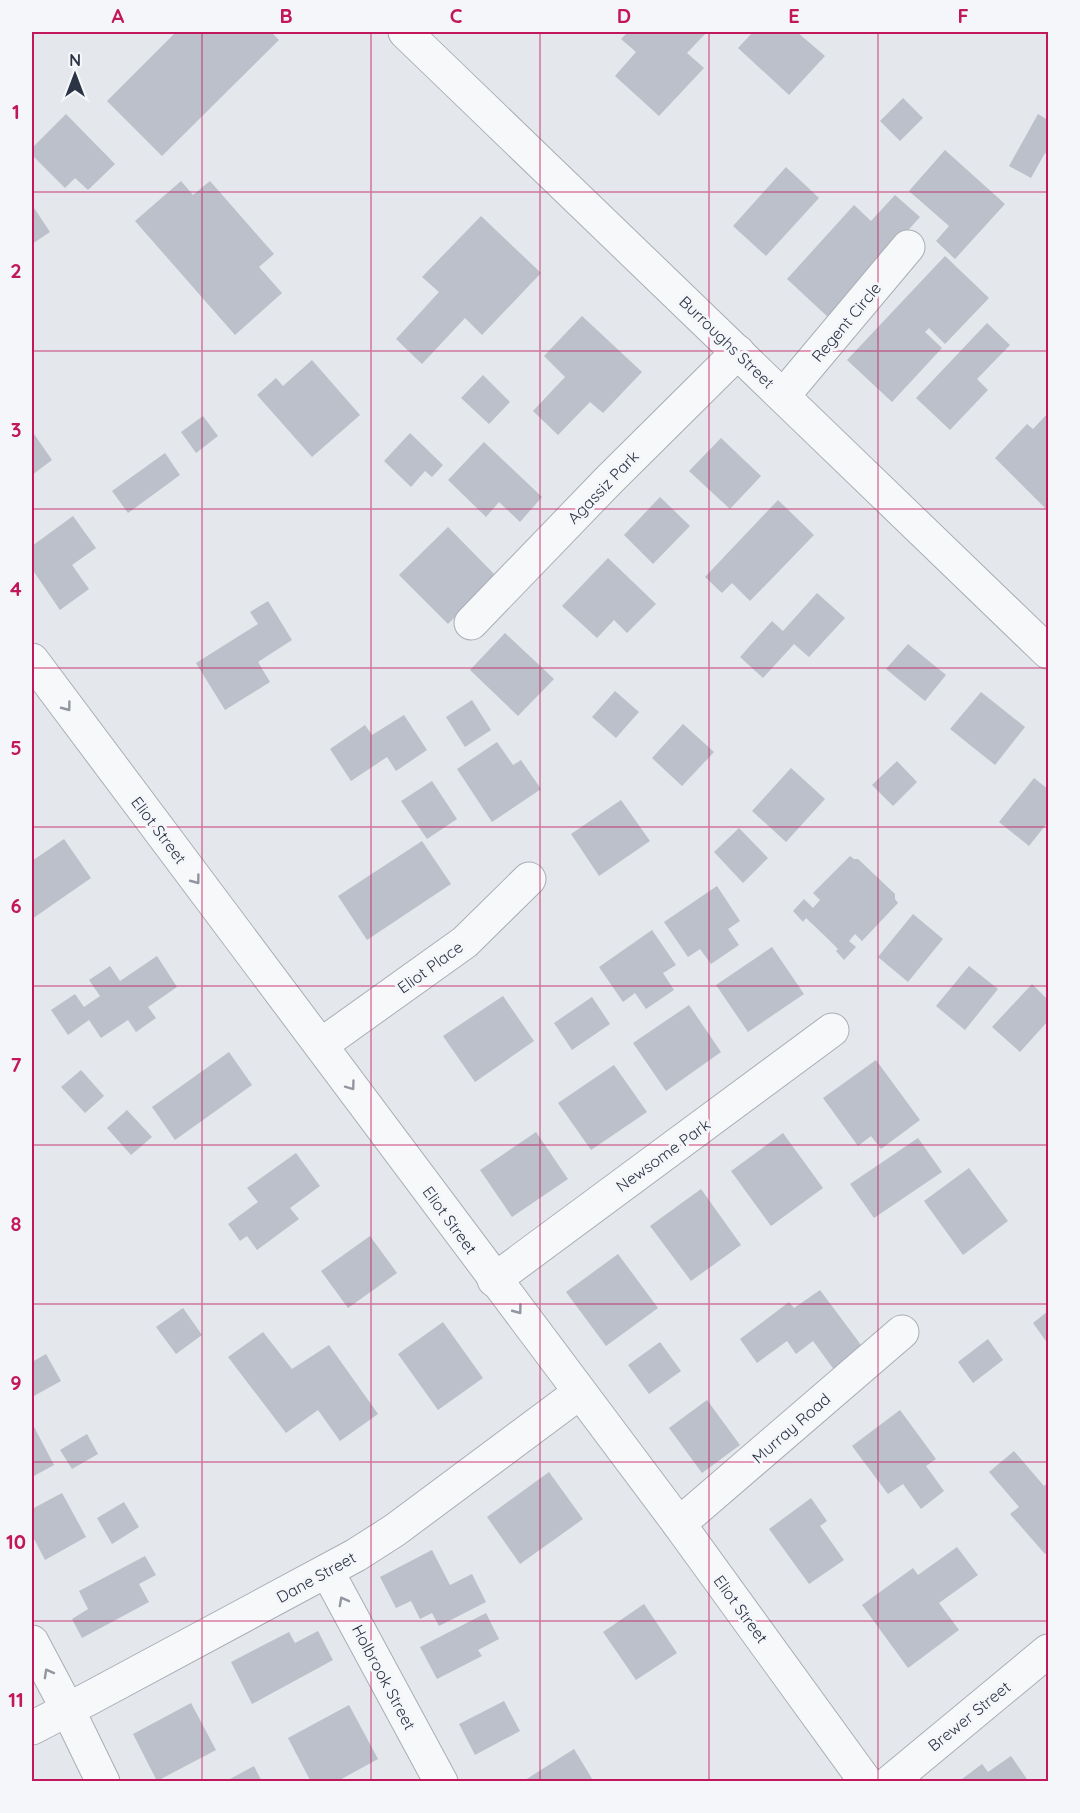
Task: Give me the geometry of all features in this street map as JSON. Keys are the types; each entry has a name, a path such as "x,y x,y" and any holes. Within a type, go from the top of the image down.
{"street":[{"name":"Burroughs Street","path":"405,32 1048,652"},
{"name":"Regent Circle","path":"783,396 908,247"},
{"name":"Agassiz Park","path":"471,623 608,481 738,352"},
{"name":"Eliot Street","path":"32,660 494,1280 679,1524 866,1782"},
{"name":"Eliot Place","path":"321,1046 465,942 529,879"},
{"name":"Newsome Park","path":"494,1280 832,1030"},
{"name":"Murray Road","path":"679,1524 902,1332"},
{"name":"Dane Street","path":"32,1728 327,1571 395,1530 579,1393"},
{"name":"Holbrook Street","path":"327,1571 441,1782"},
{"path":"32,1642 103,1782"},
{"name":"Brewer Street","path":"890,1782 1048,1651"}],"building":[{"path":"176,32 271,32 279,40 162,156 107,101"},
{"path":"628,32 707,32 687,53 704,68 659,116 615,76 636,52 621,39"},
{"path":"753,32 797,32 825,56 789,95 738,48"},
{"path":"903,98 923,118 900,141 880,121"},
{"path":"66,114 115,164 88,190 75,178 65,188 32,155 32,148"},
{"path":"1038,114 1048,120 1048,155 1045,153 1031,178 1009,166"},
{"path":"945,150 1005,204 955,259 936,241 949,226 909,191"},
{"path":"786,167 819,198 766,256 733,226"},
{"path":"181,181 193,195 210,181 274,254 259,267 282,293 235,335 135,221"},
{"path":"895,195 920,217 829,318 787,279 854,205 871,221"},
{"path":"32,205 50,232 32,244"},
{"path":"481,216 541,273 482,335 465,318 422,364 396,339 439,292 422,277"},
{"path":"945,256 989,298 945,344 929,328 925,332 942,348 892,402 847,360"},
{"path":"582,316 642,372 603,413 590,402 558,435 533,411 565,377 544,356"},
{"path":"987,323 1010,345 977,379 988,390 950,430 916,398"},
{"path":"312,360 360,415 312,457 257,395 276,378 283,386"},
{"path":"483,375 510,402 489,424 461,398"},
{"path":"1048,413 1048,511 995,458 1027,424 1033,429"},
{"path":"203,416 218,436 196,453 181,432"},
{"path":"32,431 52,460 32,475"},
{"path":"410,433 443,465 432,477 425,471 411,487 384,461"},
{"path":"721,438 761,476 730,509 689,471"},
{"path":"484,442 542,497 520,522 499,502 486,517 448,480"},
{"path":"165,453 180,475 128,513 112,491"},
{"path":"660,497 690,526 653,564 624,535"},
{"path":"778,500 814,535 750,601 732,583 722,593 705,577"},
{"path":"73,516 96,548 72,565 89,589 60,610 32,569 32,546"},
{"path":"448,527 496,576 448,624 399,575"},
{"path":"608,558 656,604 627,633 614,620 597,638 562,606"},
{"path":"817,593 845,618 809,657 794,644 763,678 740,657 772,621 783,631"},
{"path":"268,601 292,640 258,662 270,682 225,710 196,663 258,624 250,612"},
{"path":"505,633 554,679 518,716 470,670"},
{"path":"908,644 946,675 925,701 886,669"},
{"path":"615,691 639,712 616,738 592,717"},
{"path":"981,692 1025,727 995,765 950,729"},
{"path":"472,700 491,730 465,747 446,717"},
{"path":"404,715 427,750 396,771 387,757 351,781 330,749 365,725 372,735"},
{"path":"683,724 714,752 682,786 652,758"},
{"path":"497,742 513,765 521,760 541,789 492,822 457,769"},
{"path":"897,761 917,782 893,806 872,785"},
{"path":"791,768 825,799 786,842 752,811"},
{"path":"1034,778 1048,789 1048,822 1029,846 999,822"},
{"path":"432,781 457,819 427,839 401,801"},
{"path":"621,800 650,841 599,876 571,834"},
{"path":"739,828 768,858 743,883 714,852"},
{"path":"64,839 91,878 32,919 32,861"},
{"path":"422,841 451,884 367,940 338,896"},
{"path":"850,856 858,859 895,894 898,903 862,941 855,934 849,941 856,947 844,960 836,951 838,949 827,938 806,918 803,922 793,911 804,899 813,908 820,900 813,893"},
{"path":"717,886 740,921 728,929 739,945 711,964 700,949 688,957 664,922"},
{"path":"913,914 943,939 908,982 878,957"},
{"path":"652,930 676,965 663,973 674,990 646,1009 635,993 623,1002 599,967"},
{"path":"772,947 804,994 748,1032 716,985"},
{"path":"157,956 177,987 148,1007 156,1018 136,1032 128,1020 101,1038 89,1020 68,1035 51,1010 75,994 84,1007 100,996 89,980 110,966 120,981"},
{"path":"969,966 998,989 965,1030 936,1006"},
{"path":"1032,984 1048,1000 1048,1021 1020,1052 992,1027"},
{"path":"503,996 534,1041 475,1082 443,1036"},
{"path":"592,997 610,1024 572,1050 554,1023"},
{"path":"689,1005 721,1052 666,1091 633,1043"},
{"path":"229,1052 252,1085 175,1140 152,1107"},
{"path":"876,1060 920,1120 881,1149 871,1136 858,1146 823,1098"},
{"path":"614,1065 647,1112 591,1150 558,1103"},
{"path":"81,1070 104,1096 85,1113 61,1087"},
{"path":"127,1110 152,1137 131,1155 107,1128"},
{"path":"536,1132 568,1179 512,1217 480,1170"},
{"path":"783,1133 823,1188 771,1226 731,1171"},
{"path":"918,1138 942,1172 874,1218 850,1184"},
{"path":"296,1153 320,1186 290,1208 299,1219 257,1250 247,1236 240,1241 228,1224 258,1202 247,1188"},
{"path":"969,1168 1008,1221 963,1255 924,1201"},
{"path":"701,1189 741,1245 691,1281 650,1226"},
{"path":"370,1236 397,1273 348,1308 321,1271"},
{"path":"618,1254 658,1308 606,1346 566,1292"},
{"path":"820,1290 864,1349 835,1371 813,1341 796,1354 787,1341 757,1363 740,1339 789,1302 794,1308"},
{"path":"183,1308 202,1335 176,1354 156,1327"},
{"path":"1048,1311 1048,1344 1033,1323"},
{"path":"443,1322 483,1378 438,1410 398,1354"},
{"path":"263,1332 292,1369 329,1345 378,1414 340,1441 318,1410 286,1433 228,1357"},
{"path":"988,1339 1003,1360 973,1383 958,1362"},
{"path":"660,1342 681,1371 649,1394 628,1365"},
{"path":"46,1354 61,1381 32,1397 32,1362"},
{"path":"707,1400 740,1445 702,1473 669,1428"},
{"path":"900,1410 936,1459 926,1466 944,1491 921,1509 903,1484 888,1494 852,1446"},
{"path":"32,1423 54,1465 32,1477"},
{"path":"87,1434 98,1454 72,1469 60,1450"},
{"path":"1014,1451 1044,1486 1048,1482 1048,1551 1045,1554 1010,1514 1019,1507 989,1472"},
{"path":"549,1472 583,1519 520,1564 487,1517"},
{"path":"62,1493 86,1537 45,1560 32,1535 32,1509"},
{"path":"811,1498 827,1521 820,1526 844,1560 809,1584 769,1529"},
{"path":"124,1502 139,1527 112,1544 97,1518"},
{"path":"957,1547 978,1575 939,1603 959,1630 908,1668 862,1605 913,1568 918,1575"},
{"path":"432,1550 450,1585 472,1574 486,1602 439,1626 432,1613 420,1619 411,1601 396,1608 380,1577"},
{"path":"145,1556 156,1575 139,1584 149,1602 82,1638 72,1619 88,1609 79,1591"},
{"path":"644,1604 677,1653 636,1680 603,1632"},
{"path":"486,1613 499,1639 478,1650 482,1656 437,1679 420,1647"},
{"path":"318,1631 333,1660 252,1704 231,1662 289,1632 295,1643"},
{"path":"504,1701 520,1731 475,1755 459,1724"},
{"path":"191,1703 216,1750 157,1781 133,1734"},
{"path":"349,1705 378,1759 336,1782 311,1782 288,1738"},
{"path":"574,1749 594,1782 522,1782"},
{"path":"1011,1756 1029,1782 958,1782 982,1764 988,1772"},
{"path":"254,1766 262,1782 232,1782 230,1779"}]}
